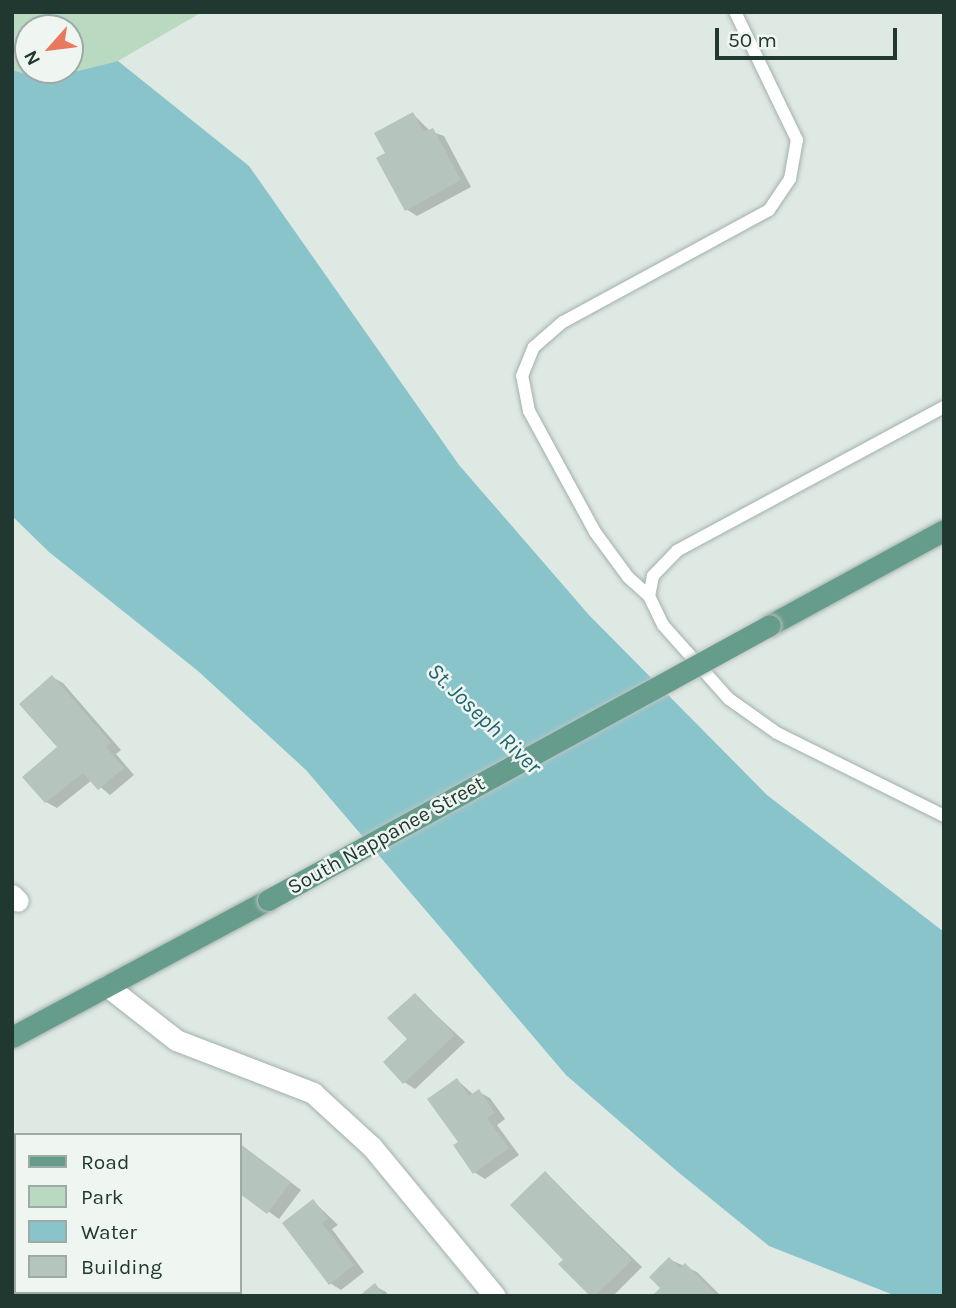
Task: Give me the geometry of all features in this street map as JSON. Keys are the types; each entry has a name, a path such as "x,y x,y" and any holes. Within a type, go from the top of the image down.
{"main road":[{"name":"South Nappanee Street","path":"12,1037 944,530"}],"street":[{"path":"107,986 176,1040 313,1093 372,1147 495,1296"}],"lane":[{"path":"735,12 797,140 790,179 769,210 563,322 534,347 522,376 529,411 595,532 628,577 649,596 663,625 729,699 777,733 944,816"},
{"path":"649,596 653,576 677,551 944,407"}],"green space":[{"path":"12,12 202,12 118,61 84,69 84,14 14,14 14,71"}],"water":[{"name":"St. Joseph River","path":"118,61 249,166 459,465 589,615 767,795 944,932 944,1296 896,1296 769,1246 678,1172 566,1075 306,770 198,671 49,552 12,516 12,70 14,84 84,84 84,69"}],"building":[{"path":"413,112 424,132 433,128 461,180 405,211 376,158 385,153 374,133"},
{"path":"52,675 111,743 106,747 124,768 98,790 83,773 45,803 22,777 57,747 19,704"},
{"path":"415,993 455,1035 403,1084 383,1062 407,1039 387,1018"},
{"path":"457,1078 469,1096 479,1089 495,1113 487,1118 509,1148 473,1174 453,1145 458,1142 427,1099"},
{"path":"242,1145 291,1182 267,1214 242,1195"},
{"path":"545,1171 632,1260 595,1296 590,1296 558,1264 563,1260 510,1205"},
{"path":"313,1199 328,1219 322,1223 354,1265 329,1285 282,1223"},
{"path":"14,1254 14,1286 12,1283"},
{"path":"669,1257 680,1268 685,1263 718,1296 652,1296 660,1288 649,1277"},
{"path":"375,1283 384,1296 359,1296"},
{"path":"17,1294 71,1294 71,1296"}]}
